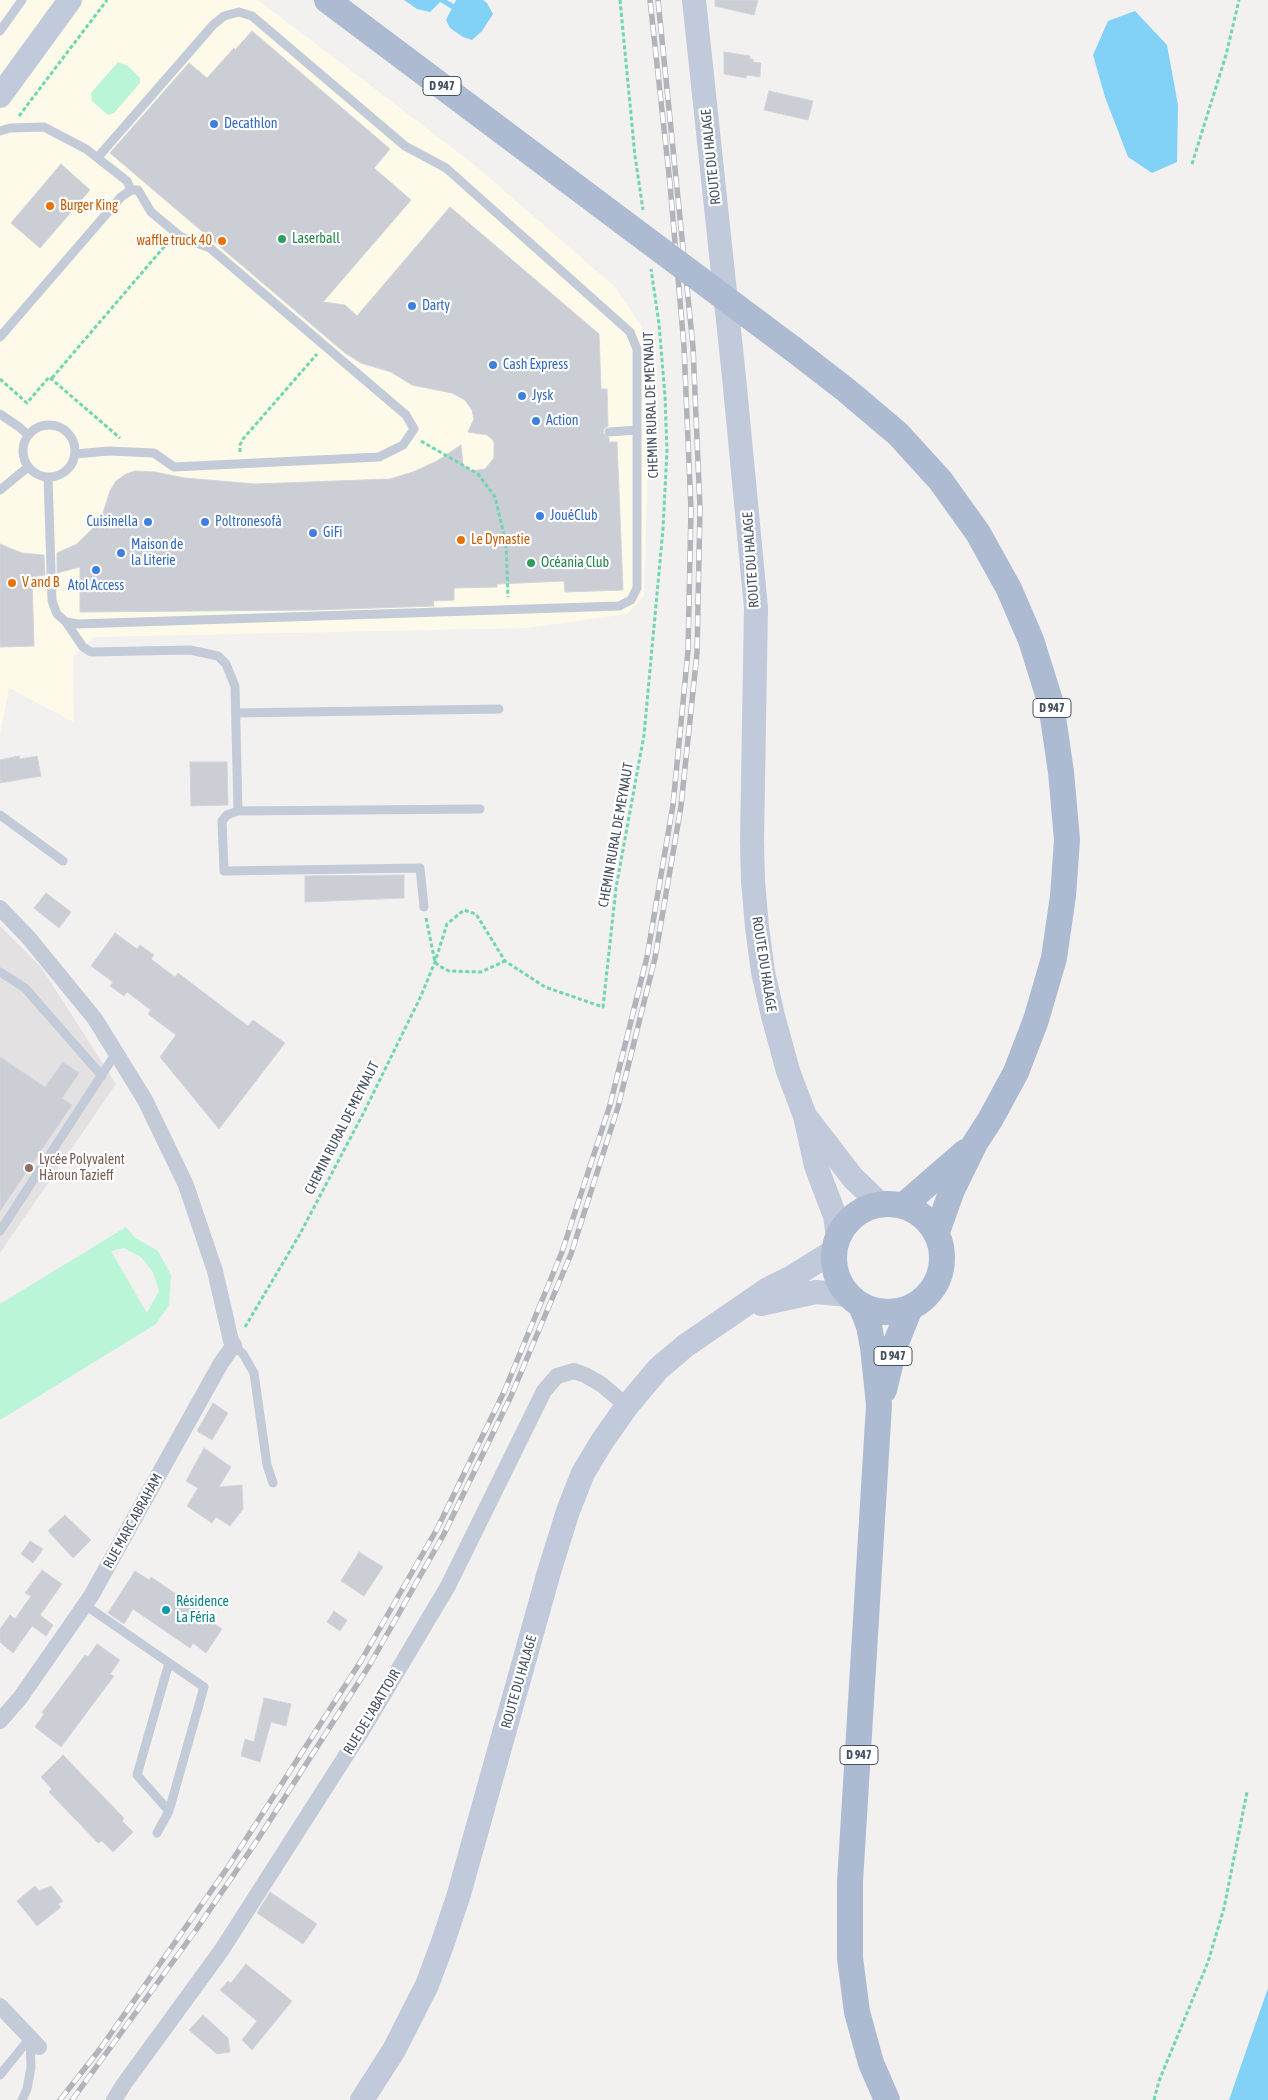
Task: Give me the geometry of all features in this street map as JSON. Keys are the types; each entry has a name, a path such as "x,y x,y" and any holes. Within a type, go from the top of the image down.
{"main road":[{"path":"0,96 70,0"},
{"name":"D 947","path":"327,0 634,219 898,434 940,480 978,533 1009,589 1030,640 1051,704 1062,772 1067,840 1064,896 1054,958 1036,1020 1016,1072 975,1143 952,1190 937,1232"},
{"name":"ROUTE DU HALAGE","path":"362,2100 394,2050 427,1985 459,1894 549,1572 568,1511 584,1473 603,1440 627,1406 658,1370 684,1346 836,1244 835,1216 816,1166 805,1116 788,1071 763,972 753,881 756,608 734,377 694,0"},
{"name":"ROUTE DU HALAGE","path":"805,1116 853,1178 892,1204"},
{"name":"D 947","path":"892,1204 975,1143"},
{"path":"892,1204 917,1211 928,1220 937,1232 942,1246 943,1261 940,1276 933,1289 923,1300 910,1308 894,1312 877,1311 855,1300 836,1274 836,1244 844,1225 854,1215 866,1208 892,1204"},
{"name":"ROUTE DU HALAGE","path":"739,1308 816,1292 855,1300"},
{"name":"D 947","path":"855,1300 869,1326 879,1405 850,1882 850,1958 857,2012 871,2063 887,2100"},
{"name":"D 947","path":"879,1405 890,1369 895,1344 910,1308"}],"street":[{"path":"0,908 28,937 95,1019 145,1100 186,1185 215,1271 231,1341 234,1344"},
{"name":"RUE MARC ABRAHAM","path":"0,1721 20,1698 85,1605 221,1363 234,1344"},
{"name":"RUE DE L'ABATTOIR","path":"114,2100 221,1951 363,1729 448,1586 544,1391 556,1376 574,1372 585,1375 601,1384 627,1406"},
{"path":"0,2006 34,2042"}],"lane":[{"path":"0,31 22,0"},
{"path":"66,622 88,624 619,606 631,600 637,588 637,349 630,332 446,168 405,146 252,16 238,12 224,16 213,25 98,157"},
{"path":"0,131 10,128 44,127 62,134 98,157 127,181 131,190"},
{"path":"0,336 121,197 131,190 138,190 151,212 190,242 210,248 406,414 414,429 403,445 379,457 174,467 154,453 125,451 75,454"},
{"path":"0,414 20,427 28,435"},
{"path":"42,426 59,427 72,438 75,445 75,454 69,468 56,476 48,477 34,472 28,467 23,451 24,443 28,435 42,426"},
{"path":"609,432 637,430"},
{"path":"0,490 28,467"},
{"path":"48,477 52,601 57,614 66,622 84,646 91,652 190,650 218,656 226,664 235,686 238,811"},
{"path":"236,713 499,709"},
{"path":"424,908 420,868 224,870 222,821 227,815 238,811 480,809"},
{"path":"0,815 63,861"},
{"path":"0,972 25,988 102,1076"},
{"path":"0,1231 116,1053"},
{"path":"234,1344 243,1354 254,1373 267,1465 273,1483"},
{"path":"85,1605 204,1687 168,1811 157,1833"},
{"path":"168,1811 137,1775 169,1663"},
{"path":"0,2075 34,2042"},
{"path":"22,2100 27,2089 34,2042"}],"path":[{"path":"10,128 106,0"},
{"path":"620,0 635,156 634,219"},
{"path":"1192,164 1226,55 1239,0"},
{"path":"0,379 27,403 49,377 52,378 176,233"},
{"name":"CHEMIN RURAL DE MEYNAUT","path":"234,1344 314,1207 369,1102 420,998 435,962 447,924 464,910 476,914 504,961 545,987 603,1007 616,888 644,735 663,529 667,450 665,396 659,324 651,265"},
{"path":"240,464 240,445 243,438 324,346"},
{"path":"52,378 124,442 125,451"},
{"path":"409,436 437,448 478,474 495,497 506,543 509,610"},
{"path":"424,908 435,962 439,966 449,971 472,973 489,970 504,961"},
{"path":"1154,2100 1208,1962 1224,1908 1247,1792"}],"shaded area":[{"path":"0,0 258,0 471,162 615,287 642,327 650,380 644,596 627,614 527,628 94,637 73,657 74,722 9,688 0,735"},
{"name":"Lycée Polyvalent Hàroun Tazieff","path":"0,926 41,967 116,1084 0,1253"}],"green space":[{"path":"118,62 128,66 140,78 140,83 114,113 108,115 92,101 91,93"},
{"path":"126,1227 134,1237 158,1251 171,1275 169,1305 156,1324 0,1420 0,1304","holes":["124,1248 141,1257 153,1272 159,1291 147,1313 111,1251"]}],"water":[{"path":"404,0 442,0 430,12 417,9"},
{"path":"456,0 483,0 487,3 493,14 482,31 472,40 463,37 450,28 446,20"},
{"path":"1135,11 1167,45 1178,105 1177,162 1152,173 1128,157 1105,97 1093,55 1108,21"},
{"path":"1268,1988 1268,2100 1229,2100"}],"building":[{"path":"715,0 758,0 754,15 715,6"},
{"path":"252,31 390,149 374,168 411,200 323,302 345,305 357,316 450,207 599,334 601,389 607,389 608,426 604,429 603,433 609,438 609,442 617,442 623,590 565,592 564,581 497,584 497,587 454,588 454,600 433,601 434,606 313,610 80,612 80,567 57,573 57,553 77,544 92,529 102,516 110,491 116,481 126,474 135,471 155,472 185,478 255,484 390,479 413,472 437,461 461,445 463,465 472,471 485,469 494,458 494,441 487,435 468,432 474,419 472,410 465,400 452,393 412,385 391,372 361,363 345,353 110,153 189,63 207,78"},
{"path":"724,52 750,56 753,62 761,63 760,77 747,75 746,78 724,74"},
{"path":"769,91 813,101 808,120 764,110"},
{"name":"Burger King","path":"61,164 90,190 40,248 11,223"},
{"path":"0,544 22,553 44,555 45,575 32,577 34,646 0,647"},
{"path":"19,756 20,759 37,756 41,776 0,783 0,760"},
{"path":"190,762 227,762 228,805 191,806"},
{"path":"404,875 404,898 305,902 305,876"},
{"path":"46,893 71,912 59,928 34,908"},
{"path":"115,933 137,949 140,945 154,955 151,959 175,977 178,973 248,1026 253,1020 285,1043 219,1129 160,1057 176,1035 148,1014 151,1010 127,992 124,996 110,986 113,982 91,966"},
{"path":"0,1057 45,1087 63,1062 79,1073 62,1098 72,1105 0,1211"},
{"path":"213,1403 228,1413 212,1440 197,1431"},
{"path":"204,1448 231,1467 219,1487 242,1485 243,1509 230,1526 216,1517 212,1523 187,1506 198,1488 186,1481"},
{"path":"65,1515 91,1540 73,1558 48,1531"},
{"path":"30,1541 43,1549 33,1563 21,1554"},
{"path":"359,1552 383,1567 364,1596 341,1581"},
{"path":"42,1570 62,1584 40,1615 53,1625 46,1636 32,1626 13,1653 0,1642 0,1629 10,1615 15,1619 31,1596 25,1593"},
{"name":"Résidence La Féria","path":"135,1571 149,1580 151,1577 210,1617 209,1620 222,1629 206,1653 193,1643 190,1648 133,1609 124,1624 108,1613"},
{"path":"334,1611 347,1620 340,1631 327,1622"},
{"path":"97,1644 120,1660 110,1674 114,1676 61,1747 35,1727 44,1714 42,1712 85,1655 88,1657"},
{"path":"264,1698 291,1704 286,1726 271,1722 260,1762 241,1756 245,1739 254,1742"},
{"path":"63,1755 124,1818 122,1821 133,1832 113,1852 102,1841 98,1843 49,1792 52,1789 41,1777"},
{"path":"35,1886 39,1891 51,1886 63,1901 58,1904 61,1907 37,1926 17,1901"},
{"path":"270,1892 317,1924 303,1944 257,1913"},
{"path":"246,1964 292,2001 252,2050 242,2040 257,2021 220,1990 228,1981 231,1983"},
{"path":"203,2015 228,2038 230,2052 217,2054 189,2030"}],"waterway":[{"path":"442,0 452,6"}],"railway":[{"path":"60,2100 100,2049 228,1867 361,1661 437,1529 504,1392 562,1252 610,1105 647,957 673,805 688,651 691,509 684,347 670,184 650,0"},
{"path":"72,2100 196,1930 258,1839 369,1666 444,1534 511,1396 571,1254 618,1107 655,958 681,806 697,653 700,508 693,347 658,0"}],"place":[{"name":"Decathlon","path":"214,124"},
{"name":"Burger King","path":"50,206"},
{"name":"Laserball","path":"282,239"},
{"name":"waffle truck 40","path":"222,241"},
{"name":"Darty","path":"412,306"},
{"name":"Cash Express","path":"493,365"},
{"name":"Jysk","path":"522,396"},
{"name":"Action","path":"536,421"},
{"name":"JouéClub","path":"540,516"},
{"name":"Cuisinella","path":"148,522"},
{"name":"Poltronesofà","path":"205,522"},
{"name":"GiFi","path":"313,533"},
{"name":"Le Dynastie","path":"461,540"},
{"name":"Maison de la Literie","path":"121,553"},
{"name":"Océania Club","path":"531,563"},
{"name":"Atol Access","path":"96,570"},
{"name":"V and B","path":"12,583"},
{"name":"Lycée Polyvalent Hàroun Tazieff","path":"29,1168"},
{"name":"Résidence La Féria","path":"166,1610"}]}
